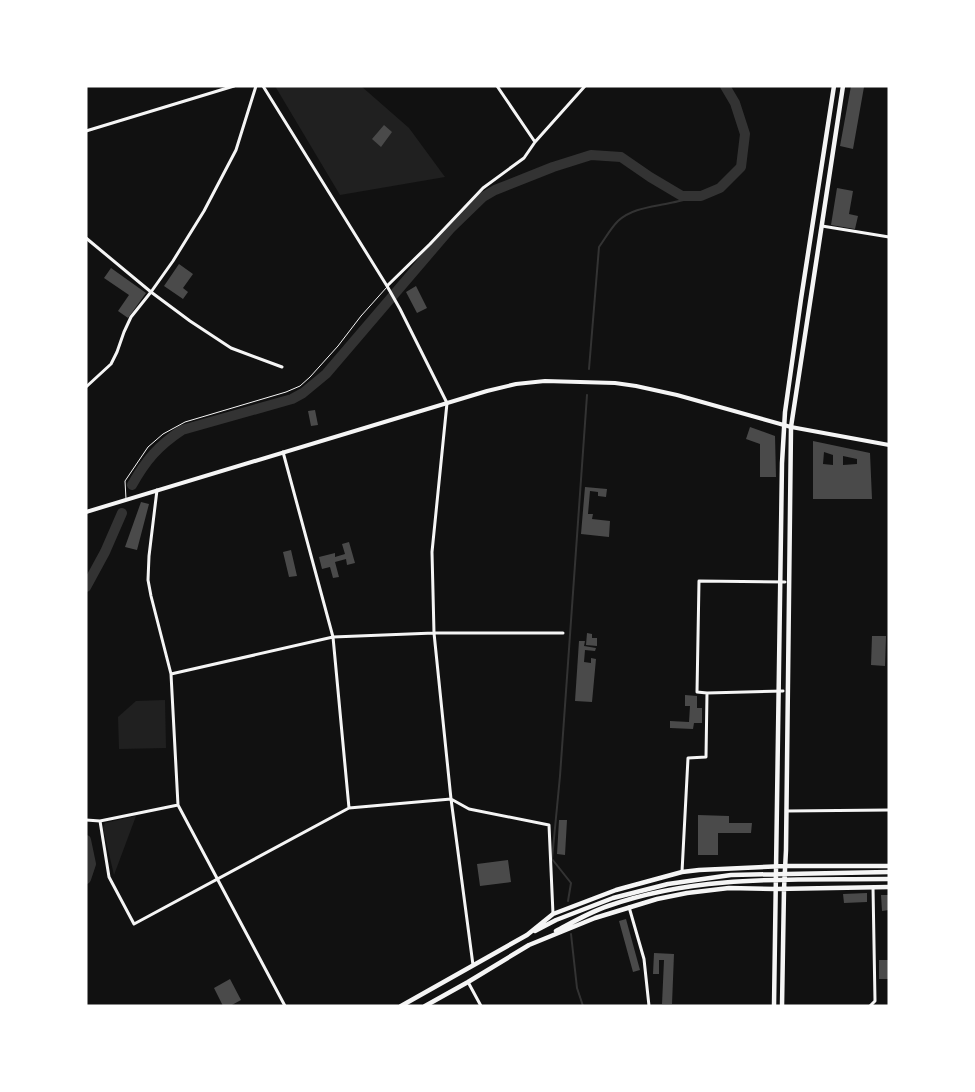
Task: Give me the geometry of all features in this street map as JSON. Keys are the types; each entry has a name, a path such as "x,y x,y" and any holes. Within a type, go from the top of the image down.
{"main road":[{"path":"774,1006 783,581 782,463 784,425 834,86"},
{"path":"782,1006 791,427 843,86"},
{"path":"527,935 553,914 616,890 682,872 776,866 889,866"},
{"path":"401,1006 556,920 613,898 668,884 731,875 889,872"},
{"path":"425,1006 529,944 595,911 621,901 681,888 722,882 889,879"},
{"path":"529,944 629,907 687,893 729,888 889,887"}],"street":[{"path":"86,131 234,86"},
{"path":"86,387 111,364 131,317 173,261 204,211 236,150 256,86"},
{"path":"263,86 387,286 447,403 432,552 434,633 451,799 473,965"},
{"path":"497,86 535,142"},
{"path":"387,286 430,244 482,188 524,158 535,142 585,86"},
{"path":"822,226 889,237"},
{"path":"86,238 151,292 231,348 282,367"},
{"path":"86,512 487,391 516,384 545,381 615,383 636,386 677,395 791,427 889,445"},
{"path":"282,452 333,637 349,808"},
{"path":"157,490 148,580 171,674 178,805 285,1006"},
{"path":"781,691 697,692 699,581 783,581"},
{"path":"171,674 333,637 434,633 563,633"},
{"path":"682,872 688,758 706,757 707,693"},
{"path":"100,821 109,877 134,924 349,808 451,799 469,809 549,825 553,914"},
{"path":"88,820 100,821 178,805"},
{"path":"786,811 889,810"},
{"path":"870,1006 875,1002 873,887"},
{"path":"629,907 644,959 649,1006"},
{"path":"468,982 481,1006"}],"lane":[{"path":"126,500 126,481 148,447 158,438 185,422 286,392 300,386 338,346 387,286"}],"shaded area":[{"path":"275,86 361,86 409,128 445,177 340,195"},
{"path":"165,700 166,748 119,749 118,717 136,701"},
{"path":"136,816 114,875 103,828 105,823"}],"building":[{"path":"851,86 864,87 853,149 840,146"},
{"path":"384,125 392,132 381,147 372,139"},
{"path":"837,188 853,191 849,214 858,216 855,229 831,225"},
{"path":"179,264 193,274 183,288 188,292 183,299 164,286"},
{"path":"111,268 146,293 128,318 118,311 129,295 104,278"},
{"path":"416,286 427,308 417,313 406,292"},
{"path":"315,410 318,425 311,426 308,411"},
{"path":"750,427 775,436 776,477 760,477 760,444 746,439"},
{"path":"813,441 870,453 872,499 813,499","holes":["824,452 833,455 833,465 823,464","843,456 857,459 857,464 843,465"]},
{"path":"585,487 607,489 606,497 598,496 598,492 590,491 588,514 593,514 592,519 610,521 609,537 581,534"},
{"path":"141,502 149,504 137,550 125,547"},
{"path":"349,542 355,563 347,565 346,559 335,562 339,577 333,578 330,567 322,569 319,557 335,553 335,557 345,554 342,544"},
{"path":"291,550 297,576 289,577 283,552"},
{"path":"587,633 592,634 592,638 597,638 597,646 586,645"},
{"path":"872,636 886,636 885,666 871,665"},
{"path":"579,641 585,641 584,646 596,648 595,651 585,650 584,662 591,663 591,658 596,659 592,702 575,701"},
{"path":"685,695 697,696 697,708 702,708 702,723 694,723 693,729 670,728 670,721 689,722 690,706 685,706"},
{"path":"698,815 729,816 729,823 752,823 751,833 718,833 718,855 698,855"},
{"path":"559,820 567,820 565,855 557,854"},
{"path":"508,860 511,882 480,886 477,864"},
{"path":"867,893 867,902 844,903 843,894"},
{"path":"881,895 889,895 889,910 882,911"},
{"path":"626,919 640,970 633,972 619,921"},
{"path":"654,953 674,954 672,1004 662,1004 664,960 659,960 659,974 653,974"},
{"path":"879,960 888,960 888,979 879,979"},
{"path":"230,979 241,1000 230,1006 223,1006 214,988"}],"waterway":[{"path":"132,485 153,454 182,430 292,399 303,393 326,374 450,229 483,197 495,190 553,167 591,155 621,157 682,196 701,196 720,188 741,167 745,134 735,103 725,86"},
{"path":"589,369 599,247 615,224 630,213 701,196"},
{"path":"568,901 571,883 552,859 560,776 587,395"},
{"path":"86,587 105,552 122,513"},
{"path":"86,840 91,864 86,879"},
{"path":"571,934 577,988 583,1006"}]}
